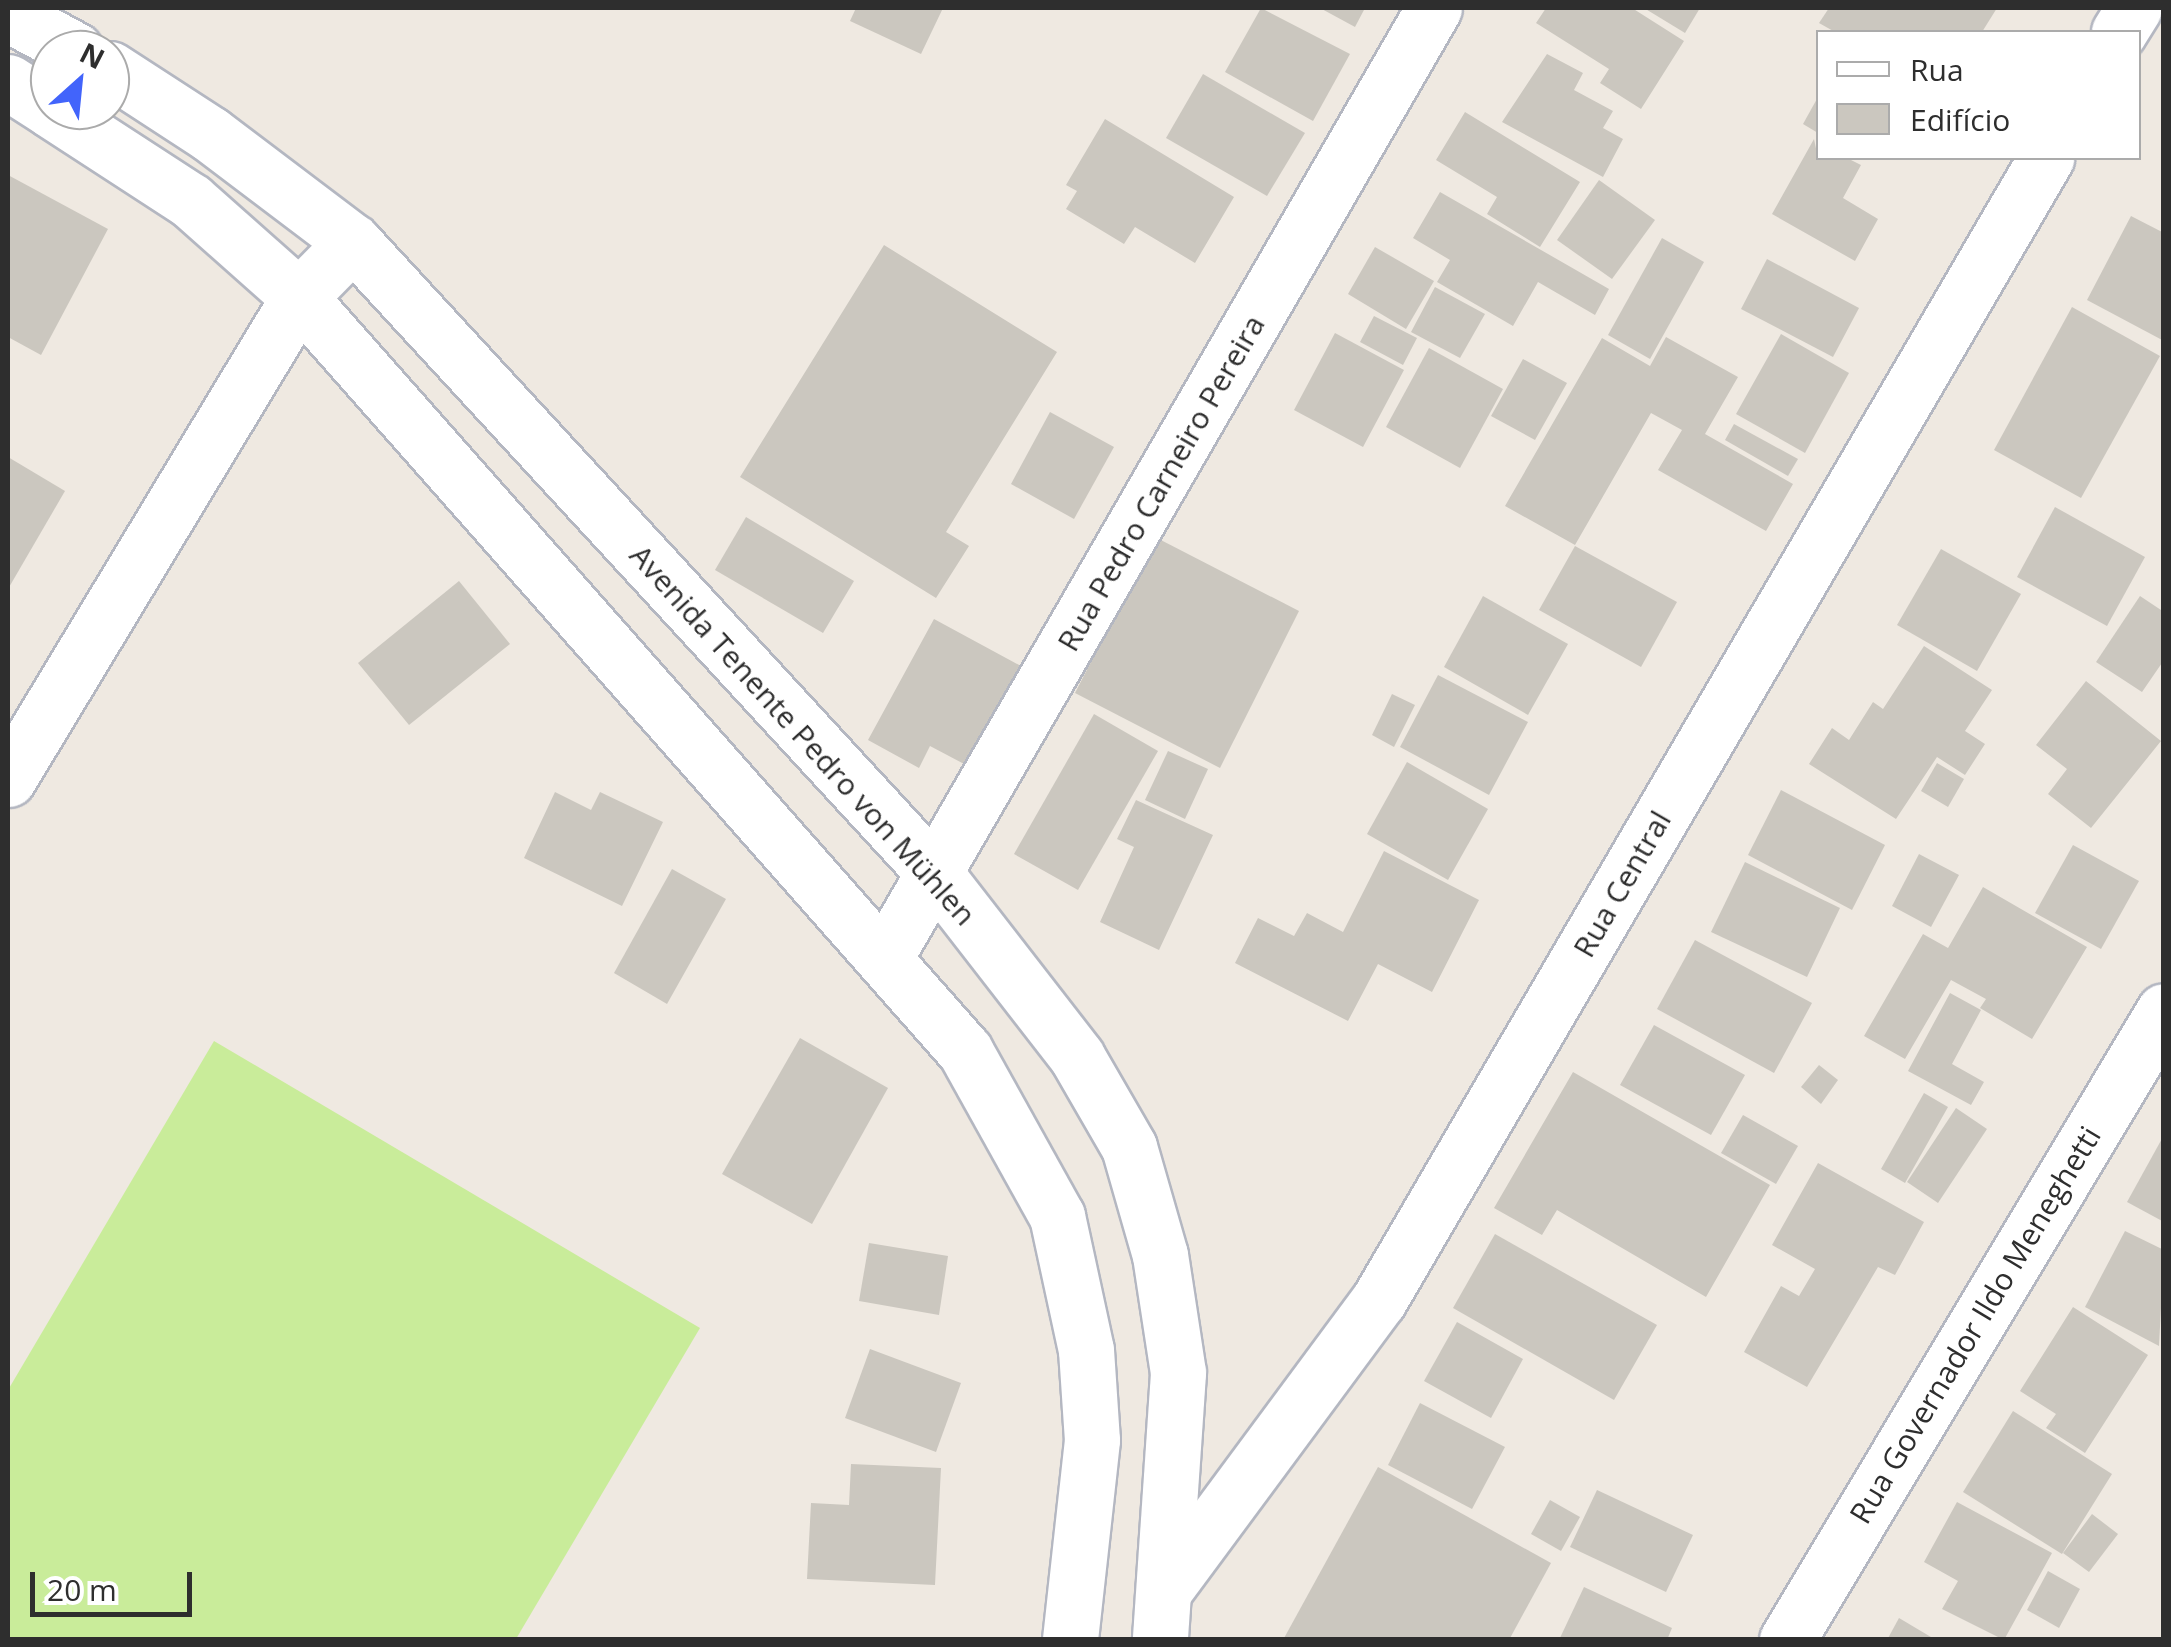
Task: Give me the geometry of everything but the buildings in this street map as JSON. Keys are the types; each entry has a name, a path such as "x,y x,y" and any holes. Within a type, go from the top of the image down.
{"street":[{"name":"Rua Pedro Carneiro Pereira","path":"885,957 936,875 1434,8"},
{"path":"2120,30 2134,8"},
{"path":"8,14 38,30"},
{"path":"8,82 30,96"},
{"name":"Avenida Tenente Pedro von Mühlen","path":"130,82 210,134 353,242 936,875 1077,1058 1129,1147 1160,1255 1178,1373 1162,1614"},
{"path":"82,130 190,201 298,297 966,1051 1057,1216 1086,1350 1092,1440 1070,1640"},
{"name":"Rua Central","path":"1162,1614 1379,1300 2045,160"},
{"path":"8,780 298,297 353,242"},
{"name":"Rua Governador Ildo Meneghetti","path":"1787,1640 2164,1012"}],"green space":[{"path":"214,1041 700,1328 516,1639 8,1639 8,1390"}]}
